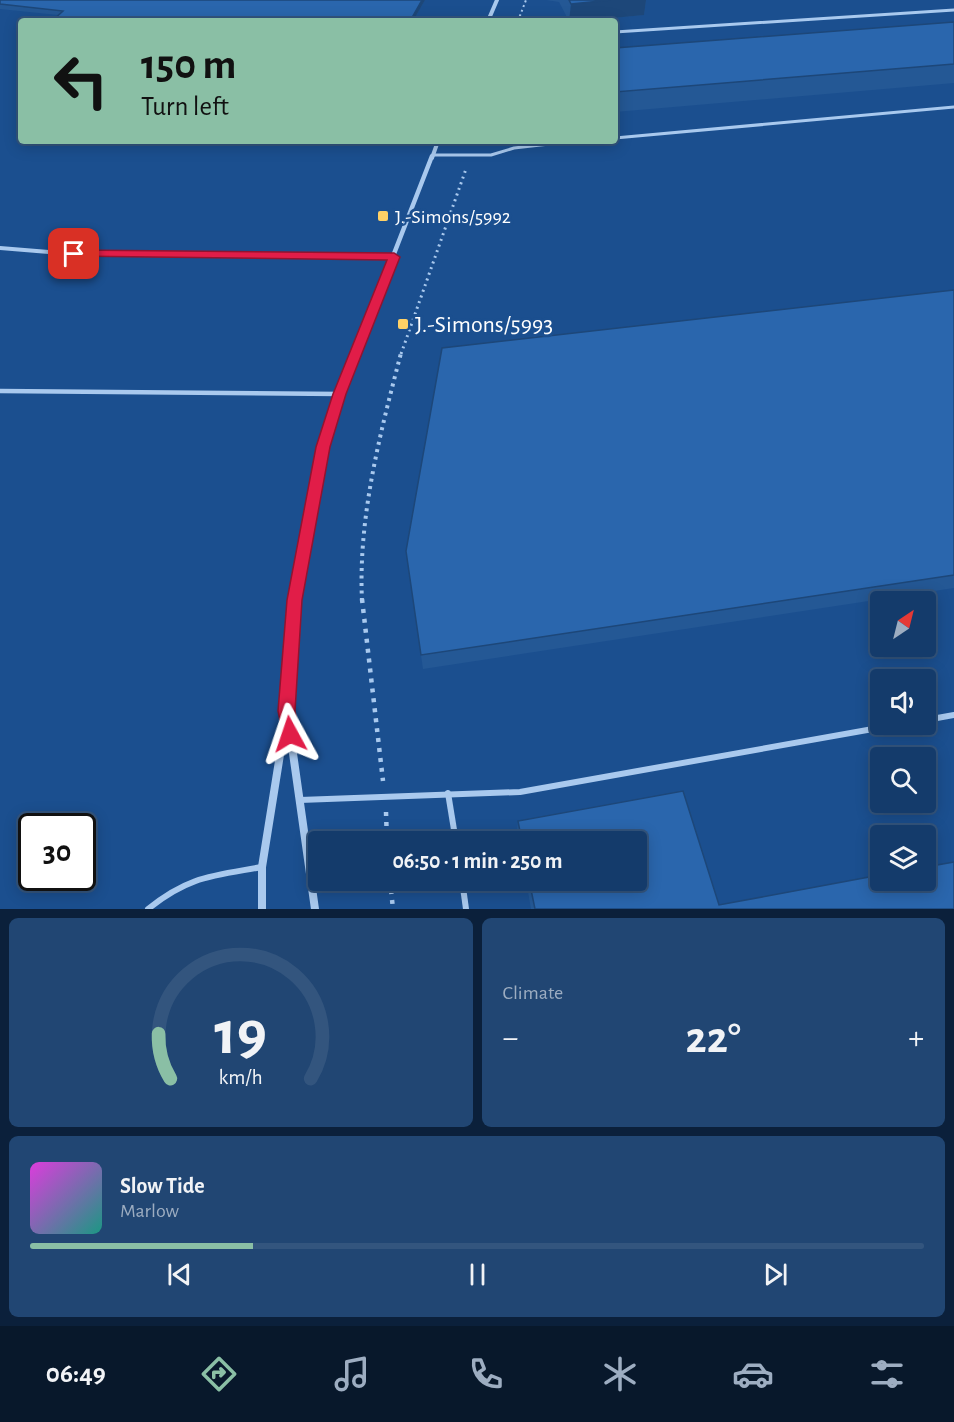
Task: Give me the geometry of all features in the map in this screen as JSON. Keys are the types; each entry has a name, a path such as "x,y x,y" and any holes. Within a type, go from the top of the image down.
{"street":[{"path":"489,18 497,0"},
{"path":"262,909 262,867 287,711 295,600 307,522 323,447 340,394 437,144"},
{"path":"287,711 315,909"}],"lane":[{"path":"618,32 954,10"},
{"path":"618,138 954,107"},
{"path":"433,155 471,156 555,144"},
{"path":"0,248 61,253 394,257"},
{"path":"0,391 340,394"},
{"path":"936,718 954,715"},
{"path":"300,800 520,792 870,730"},
{"path":"448,793 454,831"},
{"path":"148,909 170,892 198,879 262,867"},
{"path":"464,891 466,909"}],"path":[{"path":"519,18 526,0"},
{"path":"387,831 385,796 363,610 361,574 364,518 382,426 402,349 471,156"},
{"path":"391,891 393,909"}],"building":[{"path":"0,0 422,0 412,18 55,18 63,11 0,4"},
{"path":"569,0 610,0 571,4"},
{"path":"954,22 954,64 618,92 618,48"},
{"path":"954,290 954,575 421,655 406,551 442,348"},
{"path":"683,791 719,905 870,877 870,891 936,891 936,865 954,862 954,909 535,909 531,891 647,891 647,831 520,831 518,821"}],"place":[{"name":"J.-Simons/5992","path":"383,216"},
{"name":"J.-Simons/5993","path":"403,324"}],"route":[{"path":"74,254 394,257 340,394 323,447 307,522 295,600 287,711 290,734"}]}
